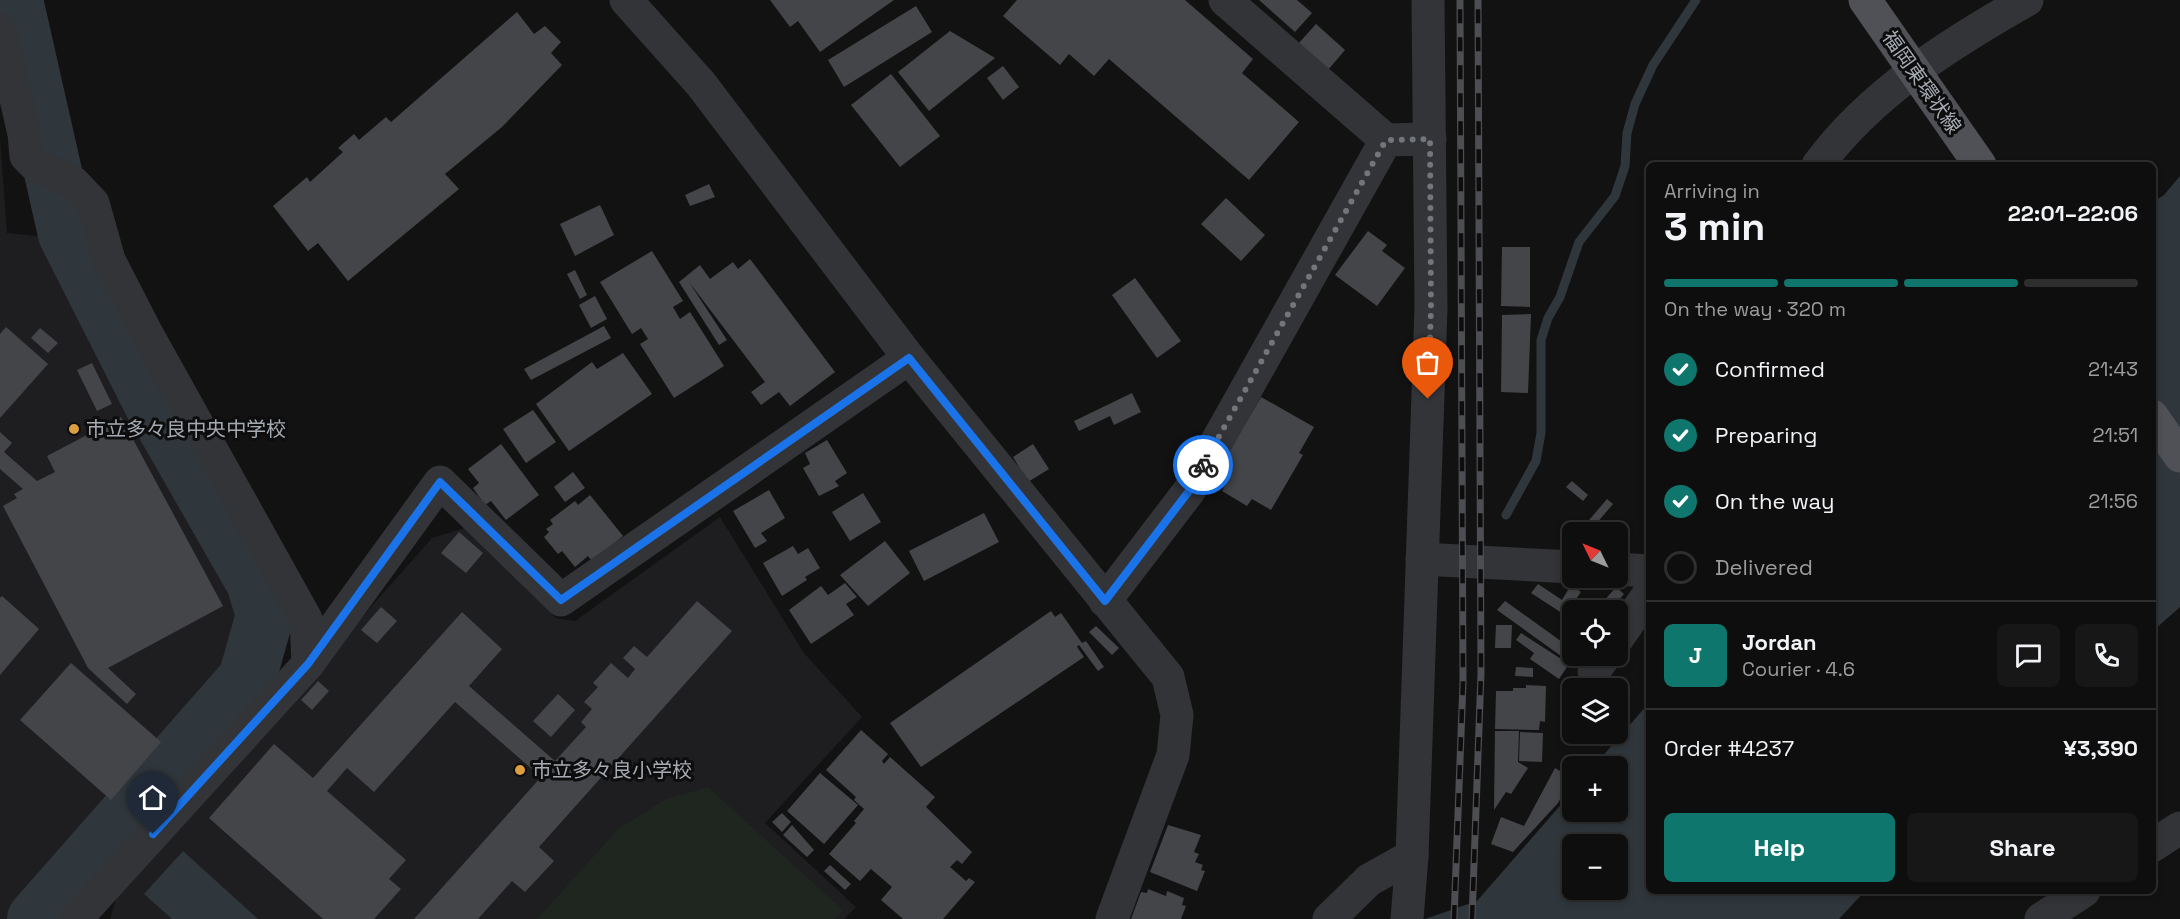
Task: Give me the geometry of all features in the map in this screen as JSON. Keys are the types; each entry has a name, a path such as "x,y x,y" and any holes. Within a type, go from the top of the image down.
{"main road":[{"name":"福岡東環状線","path":"1865,0 1978,162"},
{"path":"2156,422 2180,456"}],"street":[{"path":"626,0 701,84 909,358 1168,677 1177,715 1173,755 1112,919"},
{"path":"1225,0 1386,140 1430,139"},
{"path":"1407,919 1431,308 1428,0"},
{"path":"1821,162 1867,109 1968,34 2027,0"},
{"path":"0,29 24,134 26,156 35,165 75,183 93,203 109,260 146,332 306,619 308,664"},
{"path":"1105,601 1189,491 1386,140"},
{"path":"76,919 308,664 440,482 561,600 909,358"},
{"path":"1422,559 1562,566"},
{"path":"1628,570 1646,571"},
{"path":"1628,623 1646,598"},
{"path":"2156,843 2180,828"},
{"path":"1329,919 1369,880 1410,871"},
{"path":"2041,919 2079,894"}],"shaded area":[{"name":"市立多々良中央中学校","path":"0,138 7,233 46,237 251,620 238,675 17,919 0,919"},
{"path":"2180,176 2180,607 2156,628 2156,200 2164,195"},
{"name":"市立多々良小学校","path":"720,517 804,653 862,717 765,823 856,907 844,919 110,919 118,892 432,538 465,528 556,618 575,621"},
{"path":"1646,706 1646,894 1862,894 1839,919 1425,919 1477,901 1562,803 1562,822 1628,822 1628,756 1603,756 1613,744 1628,744 1628,727"},
{"path":"708,787 843,910 835,919 537,919 618,829 666,799"},
{"path":"183,851 258,919 172,919 144,894"}],"building":[{"path":"770,0 894,0 820,52 798,21 790,27"},
{"path":"1017,0 1185,0 1253,59 1242,73 1299,122 1249,180 1109,59 1094,76 1069,54 1060,65 1003,16"},
{"path":"1259,0 1297,0 1312,13 1295,32"},
{"path":"916,6 932,32 844,87 828,60"},
{"path":"517,12 534,34 545,26 561,42 551,53 562,65 502,127 445,174 459,189 348,281 318,243 308,251 273,206 307,177 310,182 343,152 338,148 354,134 359,140 386,117 391,122"},
{"path":"1316,24 1345,50 1328,70 1298,44"},
{"path":"950,31 995,58 929,111 898,72"},
{"path":"1003,66 1019,87 1003,100 987,78"},
{"path":"891,74 940,136 900,167 851,105"},
{"path":"709,184 715,197 690,206 685,195"},
{"path":"1226,198 1265,235 1241,261 1201,224"},
{"path":"600,205 614,235 575,256 560,224"},
{"path":"1368,231 1387,245 1382,251 1405,268 1377,306 1335,275"},
{"path":"1502,247 1530,247 1530,307 1501,306"},
{"path":"652,251 683,301 673,307 680,319 690,312 724,366 674,398 640,344 648,339 641,328 632,334 600,282"},
{"path":"750,259 835,372 790,406 779,392 761,405 751,392 765,382 689,282 727,340 719,345 679,282 700,265 710,279 733,262 738,269"},
{"path":"575,270 587,295 580,299 567,274"},
{"path":"1135,278 1181,341 1157,358 1112,295"},
{"path":"595,296 607,319 591,328 579,305"},
{"path":"1531,314 1528,393 1501,392 1502,315"},
{"path":"604,326 611,338 531,380 524,369"},
{"path":"6,327 48,364 0,418 0,334"},
{"path":"40,328 58,343 48,353 31,338"},
{"path":"623,353 652,394 569,451 536,404 592,362 597,369"},
{"path":"92,363 112,404 97,411 77,370"},
{"path":"1132,393 1141,412 1114,425 1110,416 1079,431 1074,421"},
{"path":"1261,397 1314,427 1299,453 1303,455 1271,510 1252,499 1247,506 1222,491 1227,482 1215,475"},
{"path":"533,410 556,442 526,463 503,429"},
{"path":"121,417 223,606 108,668 136,694 127,704 88,668 3,506 17,498 14,494 23,489 0,469 0,432 12,443 4,452 37,481 55,472 47,456"},
{"path":"827,440 847,473 835,481 839,486 819,496 803,468 810,464 805,453"},
{"path":"501,444 539,495 506,520 491,501 485,505 473,488 479,483 468,469"},
{"path":"1033,444 1049,469 1028,482 1013,457"},
{"path":"573,472 585,488 565,502 554,487"},
{"path":"1572,481 1588,495 1583,501 1566,487"},
{"path":"769,490 785,518 761,533 767,541 755,548 733,511"},
{"path":"863,493 881,522 850,541 832,512"},
{"path":"590,495 623,536 592,561 588,556 575,567 562,551 558,554 544,537 549,532 546,529 553,524 550,520 575,501 578,505"},
{"path":"1607,499 1613,504 1598,522 1587,522"},
{"path":"984,513 999,542 924,581 909,551"},
{"path":"459,532 483,553 466,573 441,553"},
{"path":"885,541 910,573 868,606 840,575"},
{"path":"793,546 798,554 808,548 820,568 805,577 807,580 782,596 763,563"},
{"path":"845,583 857,597 846,604 854,615 811,644 789,610 821,586 828,595"},
{"path":"1538,584 1562,600 1562,613 1531,593"},
{"path":"1569,588 1575,588 1581,592 1575,600 1562,600"},
{"path":"1615,588 1624,594 1619,600 1605,600"},
{"path":"2,596 39,629 0,675 0,598"},
{"path":"697,601 732,631 539,847 554,861 525,892 512,881 478,919 414,919 541,777 455,702 374,792 347,768 327,791 406,860 389,879 401,889 374,919 323,919 209,818 274,744 313,778 462,612 502,649 469,686 555,761 586,727 581,722 592,709 584,702 598,687 593,683 611,663 628,678 635,669 623,658 634,646 647,657"},
{"path":"1505,601 1562,642 1562,657 1497,610"},
{"path":"381,607 397,621 377,643 361,630"},
{"path":"1051,611 1055,617 1061,613 1082,643 1086,641 1104,667 1098,671 1079,645 1077,647 1084,657 921,767 890,723"},
{"path":"1496,625 1512,625 1511,648 1495,648"},
{"path":"1096,626 1119,648 1112,655 1089,632"},
{"path":"1521,633 1562,659 1562,666 1568,666 1559,679 1530,659 1534,653 1516,640"},
{"path":"71,663 161,742 111,800 20,720"},
{"path":"1516,667 1533,668 1533,677 1515,676"},
{"path":"318,681 329,691 312,710 301,700"},
{"path":"1526,685 1546,686 1545,722 1540,721 1539,730 1495,729 1496,691 1513,691 1513,688 1526,688"},
{"path":"558,694 575,710 551,737 533,721"},
{"path":"861,730 888,754 882,761 884,764 890,757 935,797 926,807 972,852 962,864 957,860 950,867 966,881 969,878 975,882 943,919 903,919 881,900 892,887 871,869 860,881 829,854 856,823 854,821 864,809 854,800 856,797 826,770"},
{"path":"1495,731 1519,731 1518,762 1528,768 1511,794 1506,792 1494,810"},
{"path":"1520,732 1543,733 1542,762 1519,761"},
{"path":"1555,768 1562,772 1562,796 1558,803 1513,852 1491,844 1501,817 1524,826"},
{"path":"820,773 858,805 824,844 787,811"},
{"path":"782,813 791,822 782,832 772,822"},
{"path":"792,825 814,850 807,857 783,835"},
{"path":"1168,825 1201,835 1194,852 1199,854 1195,862 1203,865 1201,870 1205,871 1197,891 1150,872"},
{"path":"830,865 851,884 845,890 824,871"},
{"path":"1148,889 1166,896 1167,891 1184,898 1182,905 1186,906 1181,919 1131,919 1141,892 1147,893"}],"waterway":[{"path":"14,0 67,234 152,402 255,582 265,615 247,679 36,919"},
{"path":"1506,515 1536,461 1541,433 1541,340 1548,318 1560,297 1579,242 1615,196 1625,166 1627,133 1635,104 1653,65 1696,0"}],"railway":[{"path":"1454,919 1463,682 1460,0"},
{"path":"1472,919 1481,673 1478,0"}],"way so far":[{"path":"1203,465 1386,140 1430,139 1431,308 1428,399"}],"place":[{"name":"市立多々良中央中学校","path":"74,429"},
{"name":"市立多々良小学校","path":"520,770"}],"route":[{"path":"153,834 308,664 440,482 561,600 909,358 1105,601 1189,491 1203,465"}]}
